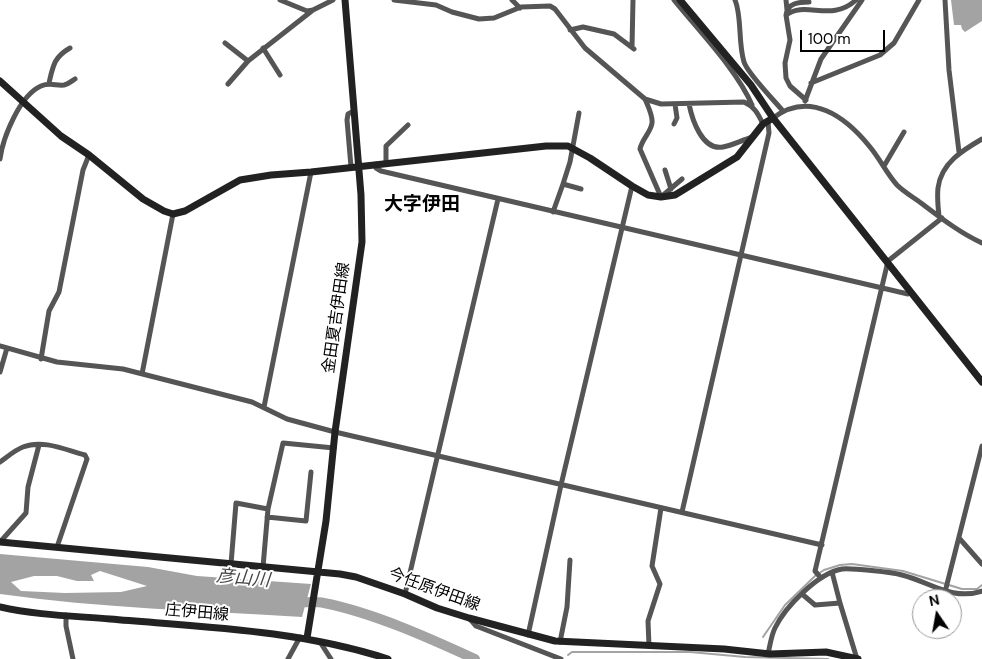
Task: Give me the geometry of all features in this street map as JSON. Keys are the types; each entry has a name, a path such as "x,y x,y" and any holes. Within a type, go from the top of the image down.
{"main road":[{"name":"金田夏吉伊田線","path":"304,636 326,521 362,242 361,195 346,0"},
{"path":"680,0 752,85 768,121 888,260 982,382"},
{"path":"0,81 61,136 89,154 143,198 164,211 173,214 185,210 240,180 271,175 546,146 568,146 648,195 661,197 675,194 737,157 768,121"},
{"name":"今任原伊田線","path":"0,542 262,566 356,577 405,594 436,608 528,635 560,642 724,649 768,654 826,652 858,659"},
{"name":"庄伊田線","path":"0,607 66,616 304,636 320,642 365,651 388,659"}],"street":[{"path":"280,0 306,11 313,10"},
{"path":"228,84 248,61 263,48 313,10 333,0"},
{"path":"394,0 436,5 452,12 479,19 494,18 540,3 555,9 585,48 645,99 661,104 735,101 752,105"},
{"path":"512,0 520,8"},
{"path":"570,30 583,27 614,34 633,48 632,0"},
{"path":"674,0 737,78 752,105 768,121 769,133 682,512"},
{"path":"735,0 739,34 746,67 782,111"},
{"path":"786,0 790,40 785,63 786,78 790,86 805,102 842,119 856,130 897,185 967,236 982,243"},
{"path":"844,9 856,0"},
{"path":"805,102 821,58 862,0"},
{"path":"811,83 880,55 894,43 919,0"},
{"path":"945,0 949,70 959,152"},
{"path":"786,13 796,3 809,2"},
{"path":"786,13 798,8 855,10"},
{"path":"225,43 248,61"},
{"path":"49,83 52,67 59,54 70,48"},
{"path":"263,48 280,75"},
{"path":"0,159 7,132 24,102 37,88 49,83 64,85 75,79"},
{"path":"645,99 652,120 640,149 661,197 682,180"},
{"path":"768,121 782,111 805,102"},
{"path":"674,124 677,118 675,104"},
{"path":"689,104 698,133 714,146 724,147 753,137"},
{"path":"351,167 347,120 348,114 354,111"},
{"path":"553,212 573,149 575,124 579,113"},
{"path":"386,163 386,146 408,125"},
{"path":"884,166 904,132"},
{"path":"940,217 938,188 948,165 959,152 982,139"},
{"path":"41,359 49,311 60,292 83,170 89,154"},
{"path":"376,164 376,168 381,171 498,199 908,294 911,292"},
{"path":"665,170 671,189"},
{"path":"264,407 311,172"},
{"path":"563,184 581,189"},
{"path":"528,635 561,485 632,186"},
{"path":"405,594 498,199"},
{"path":"142,374 173,214"},
{"path":"821,577 815,571 888,260 940,217"},
{"path":"0,346 57,362 123,369 252,402 286,419 336,432 822,545"},
{"path":"0,372 7,348"},
{"path":"262,566 268,509 283,443 334,448"},
{"path":"0,542 26,513 28,487 39,445"},
{"path":"0,462 24,447 39,445 67,448 85,454 87,459 57,547"},
{"path":"945,589 982,446"},
{"path":"268,517 306,520 312,472"},
{"path":"230,564 236,503 268,509"},
{"path":"649,646 648,621 660,584 652,566 661,508"},
{"path":"959,538 982,564"},
{"path":"560,642 566,608 570,560"},
{"path":"768,654 774,630 780,620 802,594 821,577 832,572 849,569 902,575 942,589"},
{"path":"832,572 858,659"},
{"path":"962,593 972,594 982,591"},
{"path":"802,594 815,605 840,603"},
{"path":"66,616 66,626 73,659"},
{"path":"470,618 476,626 561,659"},
{"path":"288,659 304,636"},
{"path":"320,642 331,659"}],"shaded area":[{"path":"951,0 982,0 982,21 965,32 961,25 954,25"},
{"path":"0,554 148,567 197,576 311,584 302,617 113,606 0,594","holes":["100,571 147,586 121,592 65,593 21,591 11,582 34,576 57,576 77,581 94,581 91,575"]}],"waterway":[{"path":"763,637 785,605 815,576 824,570 840,565 852,564 903,571 962,589 977,589 982,585"},
{"name":"彦山川","path":"293,602 316,602 343,607 382,620 475,659"},
{"path":"568,655 572,652 690,652 745,657 828,659"}],"district":[{"name":"大字伊田","path":"422,205"}]}
